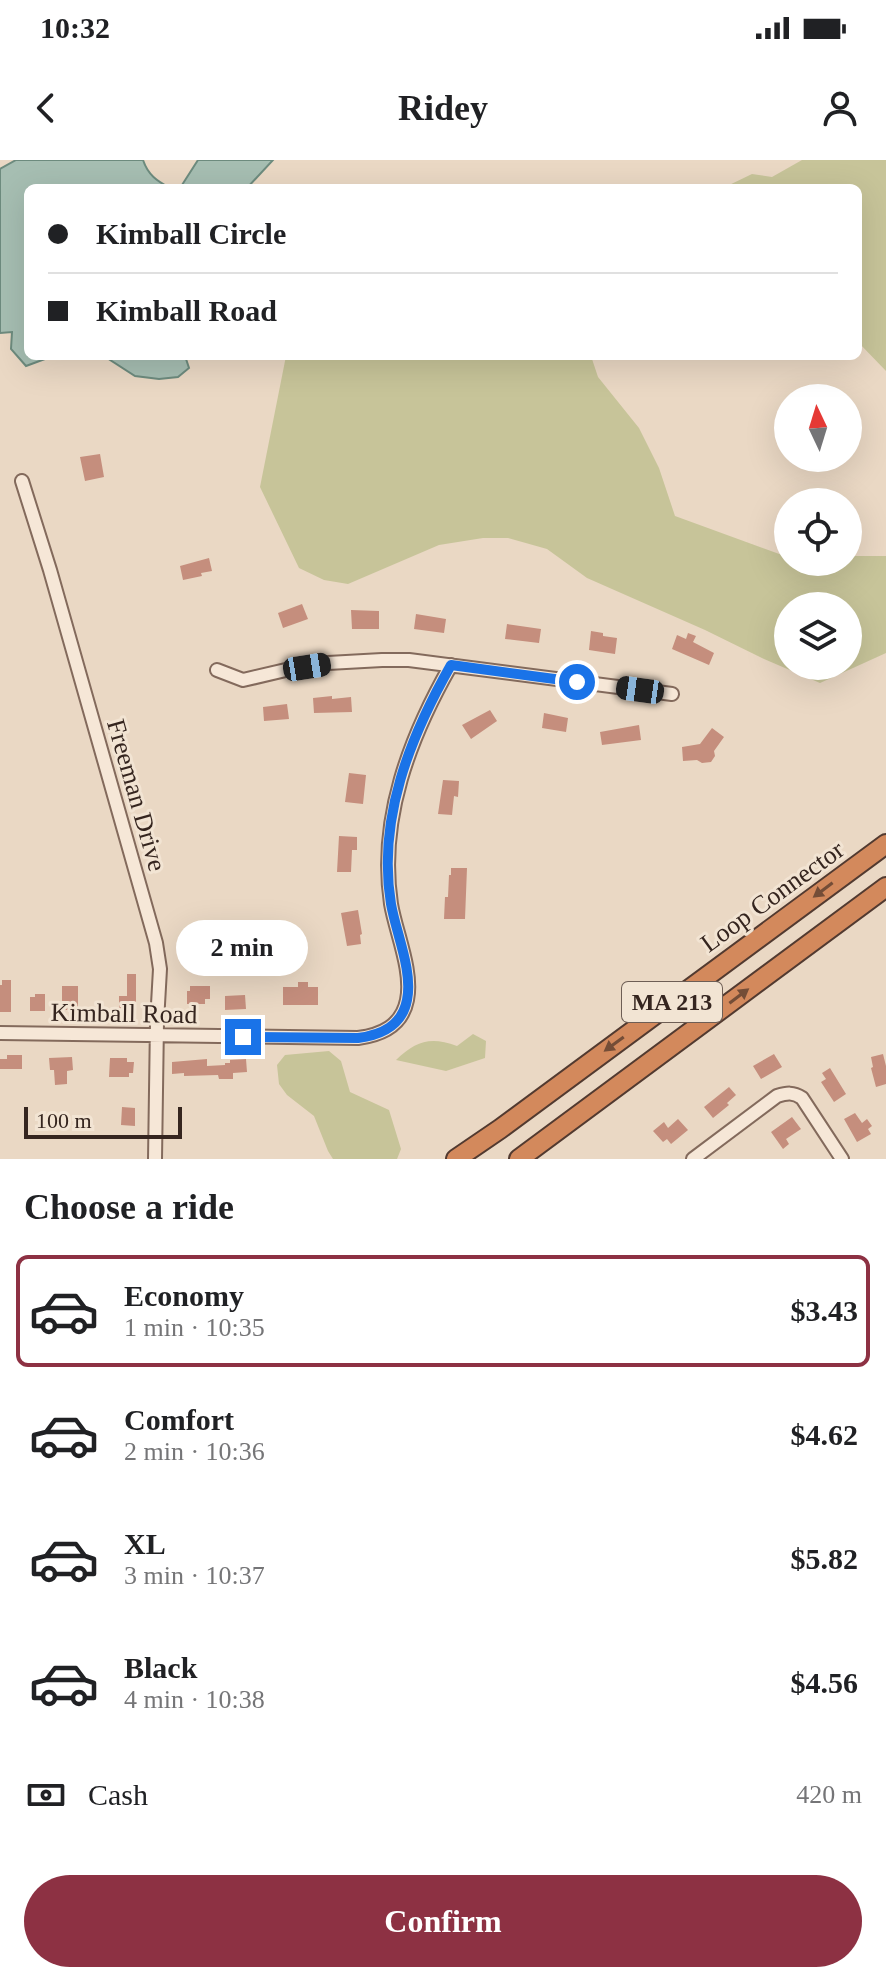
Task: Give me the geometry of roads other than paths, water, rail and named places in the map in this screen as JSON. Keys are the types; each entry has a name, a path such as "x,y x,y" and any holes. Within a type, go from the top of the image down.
{"highway":[{"name":"Loop Connector","path":"456,1159 886,844"},
{"name":"MA 213","path":"519,1159 886,887"}],"street":[{"name":"Freeman Drive","path":"22,481 156,943 160,969 155,1159"},
{"path":"217,670 243,680 299,668 356,661 409,660 672,694"},
{"name":"Kimball Road","path":"0,1033 358,1038 374,1036 396,1023 407,1000 408,984 391,902 391,825 411,745 451,665"},
{"path":"693,1159 777,1096 787,1093 802,1098 842,1159"}]}
